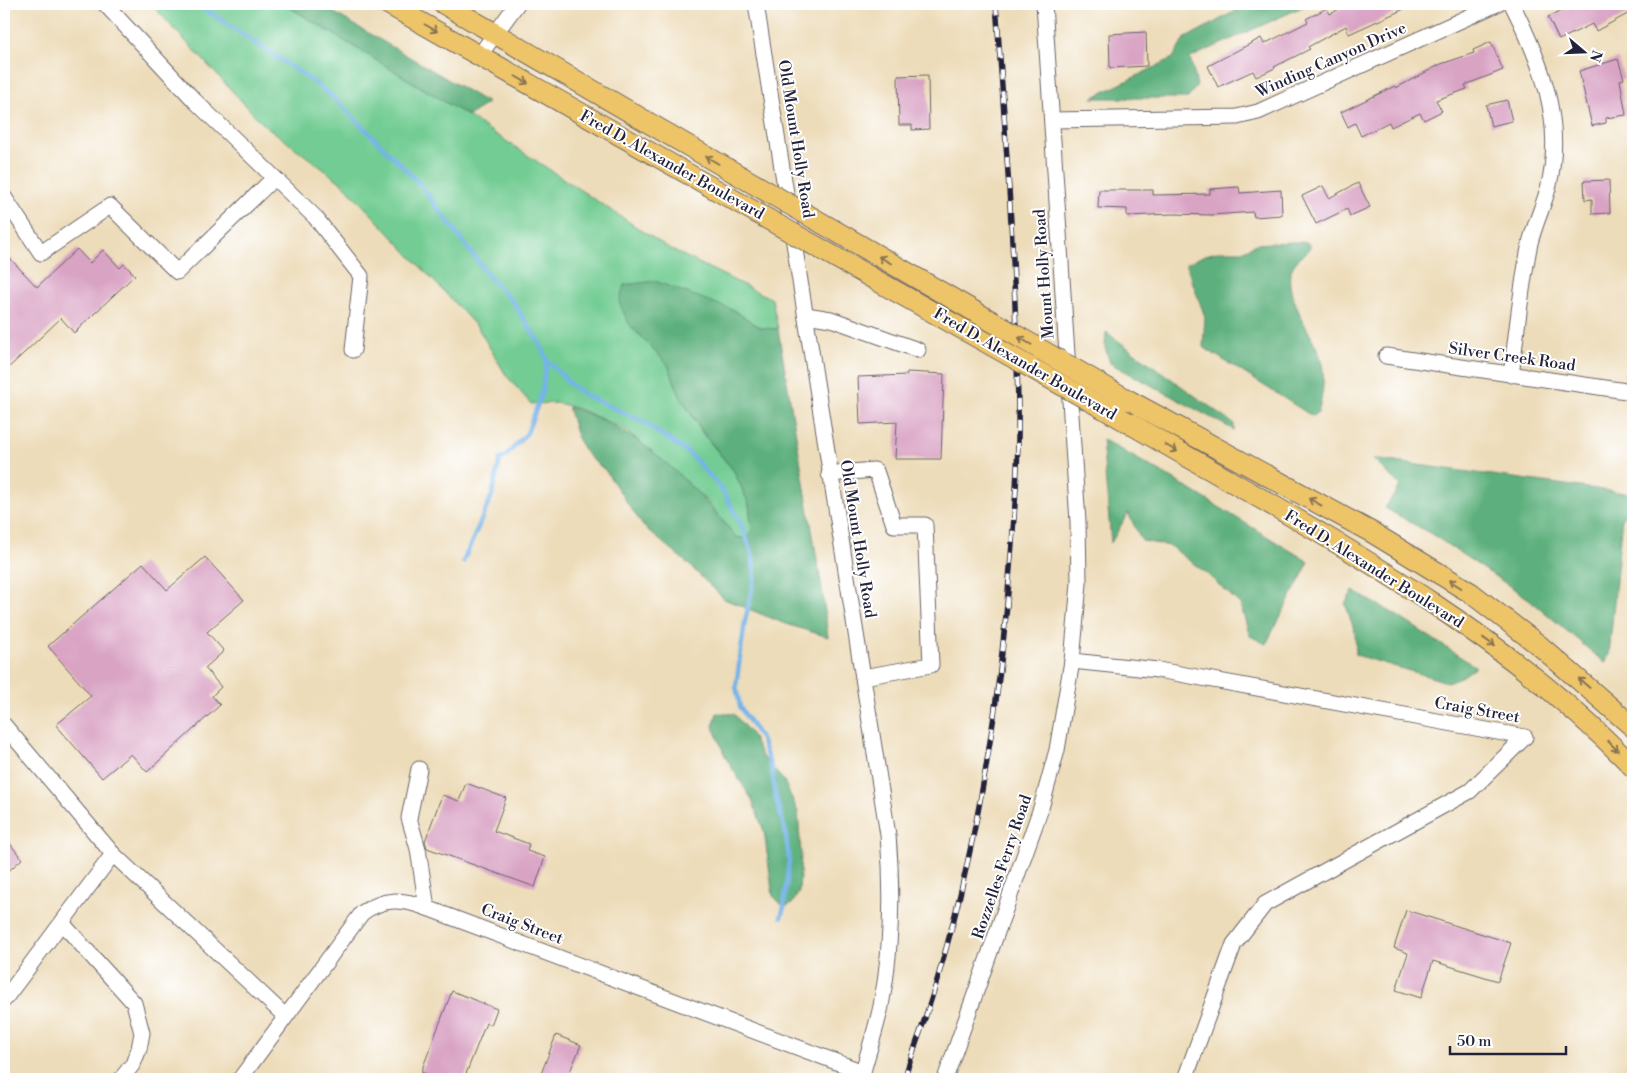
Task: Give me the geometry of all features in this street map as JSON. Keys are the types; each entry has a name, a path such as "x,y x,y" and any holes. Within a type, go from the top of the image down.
{"main road":[{"name":"Fred D. Alexander Boulevard","path":"388,4 1129,423 1438,606 1518,663 1600,733 1633,767"},
{"name":"Fred D. Alexander Boulevard","path":"444,4 1128,400 1373,533 1471,593 1540,646 1633,727"}],"street":[{"path":"105,4 195,100 315,217 361,276 354,350"},
{"path":"480,56 517,4"},
{"name":"Old Mount Holly Road","path":"756,4 888,835 892,909 888,958 880,1006 862,1076"},
{"name":"Mount Holly Road","path":"1044,4 1078,522 1078,583 1072,661"},
{"name":"Winding Canyon Drive","path":"1052,120 1236,116 1258,112 1497,4"},
{"path":"1511,375 1528,254 1549,185 1555,138 1550,97 1540,64 1512,4"},
{"path":"4,197 41,254 110,206 177,272 274,178"},
{"path":"806,315 831,318 918,350"},
{"name":"Silver Creek Road","path":"1386,356 1633,392"},
{"path":"830,474 876,471 894,524 925,525 931,665 863,677"},
{"name":"Rozzelles Ferry Road","path":"945,1079 1049,783 1064,720 1072,661"},
{"name":"Craig Street","path":"1072,661 1158,670 1525,737 1470,791 1265,904 1234,944 1185,1079"},
{"path":"4,725 114,854 286,1016"},
{"path":"419,769 408,818 418,849 427,908"},
{"path":"4,1000 114,854"},
{"name":"Craig Street","path":"240,1079 362,913 374,905 388,900 403,900 427,908 862,1076"},
{"path":"62,923 134,1003 142,1033 139,1049 132,1064 121,1079"}],"green space":[{"path":"151,4 284,4 468,116 670,249 772,299 778,329 761,328 733,310 629,324 668,365 680,396 703,434 734,471 749,504 752,530 747,539 736,537 707,501 626,430 579,409 558,403 531,404 506,375 478,328 343,184 262,123"},
{"path":"284,4 319,4 488,103 468,116"},
{"path":"1248,4 1309,4 1190,58 1197,85 1188,98 1092,98 1173,58 1184,39"},
{"path":"1307,242 1311,247 1293,266 1290,274 1290,283 1300,315 1322,363 1323,384 1321,398 1318,412 1312,416 1203,347 1205,317 1186,264 1205,255 1221,251 1242,251 1256,244"},
{"path":"655,281 733,310 761,328 778,329 822,589 828,637 783,623 724,599 687,563 643,526 605,470 589,457 578,440 568,407 593,416 640,442 682,477 736,537 747,539 752,530 749,504 734,471 704,434 680,396 668,365 629,324 619,302 624,285"},
{"path":"1106,332 1234,424 1234,430 1110,363 1105,347"},
{"path":"1102,439 1173,479 1309,562 1266,644 1250,636 1240,604 1206,573 1170,546 1142,541 1128,513 1111,543"},
{"path":"1373,459 1633,494 1633,512 1622,517 1609,655 1605,663 1529,599 1433,535 1385,508 1400,486"},
{"path":"1353,591 1393,613 1476,667 1463,676 1447,682 1356,655 1355,632 1345,603"},
{"path":"717,713 734,714 751,734 762,756 784,781 798,812 801,854 799,892 792,904 784,907 773,896 764,831 752,800 726,758 713,726"}],"building":[{"path":"1349,4 1415,4 1349,34 1346,26 1275,68 1256,77 1253,71 1218,87 1208,66 1261,38 1264,44 1308,22 1306,19 1327,8 1330,14"},
{"path":"1578,4 1633,4 1633,11 1596,31 1592,24 1559,40 1548,17"},
{"path":"1146,32 1147,66 1110,68 1109,34"},
{"path":"1491,42 1503,70 1465,85 1467,89 1436,100 1442,111 1424,120 1420,113 1391,127 1389,122 1361,136 1355,123 1348,127 1341,112 1395,86 1396,88 1441,64 1474,53 1473,50"},
{"path":"1618,59 1624,79 1620,80 1626,115 1606,118 1606,123 1592,126 1579,71"},
{"path":"928,75 929,129 912,130 912,125 899,125 898,76"},
{"path":"1507,100 1512,121 1491,126 1486,105"},
{"path":"1609,180 1610,213 1592,214 1592,199 1585,200 1584,181"},
{"path":"1358,183 1370,207 1350,216 1347,209 1316,224 1302,196 1323,186 1329,198"},
{"path":"1239,187 1240,193 1281,190 1282,215 1254,217 1253,212 1212,215 1127,216 1127,209 1098,208 1099,190 1153,190 1153,195 1210,194 1210,189"},
{"path":"77,249 90,263 103,250 120,268 124,264 135,275 74,333 61,318 4,372 4,252 37,287"},
{"path":"907,372 944,374 941,459 895,459 897,422 860,424 858,377 907,375"},
{"path":"205,557 244,600 207,632 224,651 205,668 221,687 212,696 220,705 147,772 131,754 102,778 56,725 91,696 48,646 143,563 167,590"},
{"path":"466,783 506,798 494,831 529,844 527,851 545,857 535,887 427,848 425,841 442,795 459,801"},
{"path":"4,836 22,859 4,875"},
{"path":"1406,910 1511,943 1498,981 1433,961 1421,998 1396,990 1408,953 1394,948"},
{"path":"452,991 497,1009 491,1025 486,1023 464,1079 440,1079 421,1072"},
{"path":"556,1035 581,1045 567,1079 539,1079"}],"waterway":[{"path":"193,4 214,15 311,80 335,99 419,183 491,279 513,302 540,344 547,360 571,385 585,395 642,421 690,454 721,488 739,520 752,553 755,576 745,621 736,686 740,707 761,739 772,770 775,795 785,829 789,860 784,907 781,917"},
{"path":"463,562 492,495 500,459 504,458 527,433 541,396 547,360"}],"railway":[{"path":"904,1079 936,984 966,868 986,765 1007,608 1014,519 1018,408 1013,256 996,4"}]}
